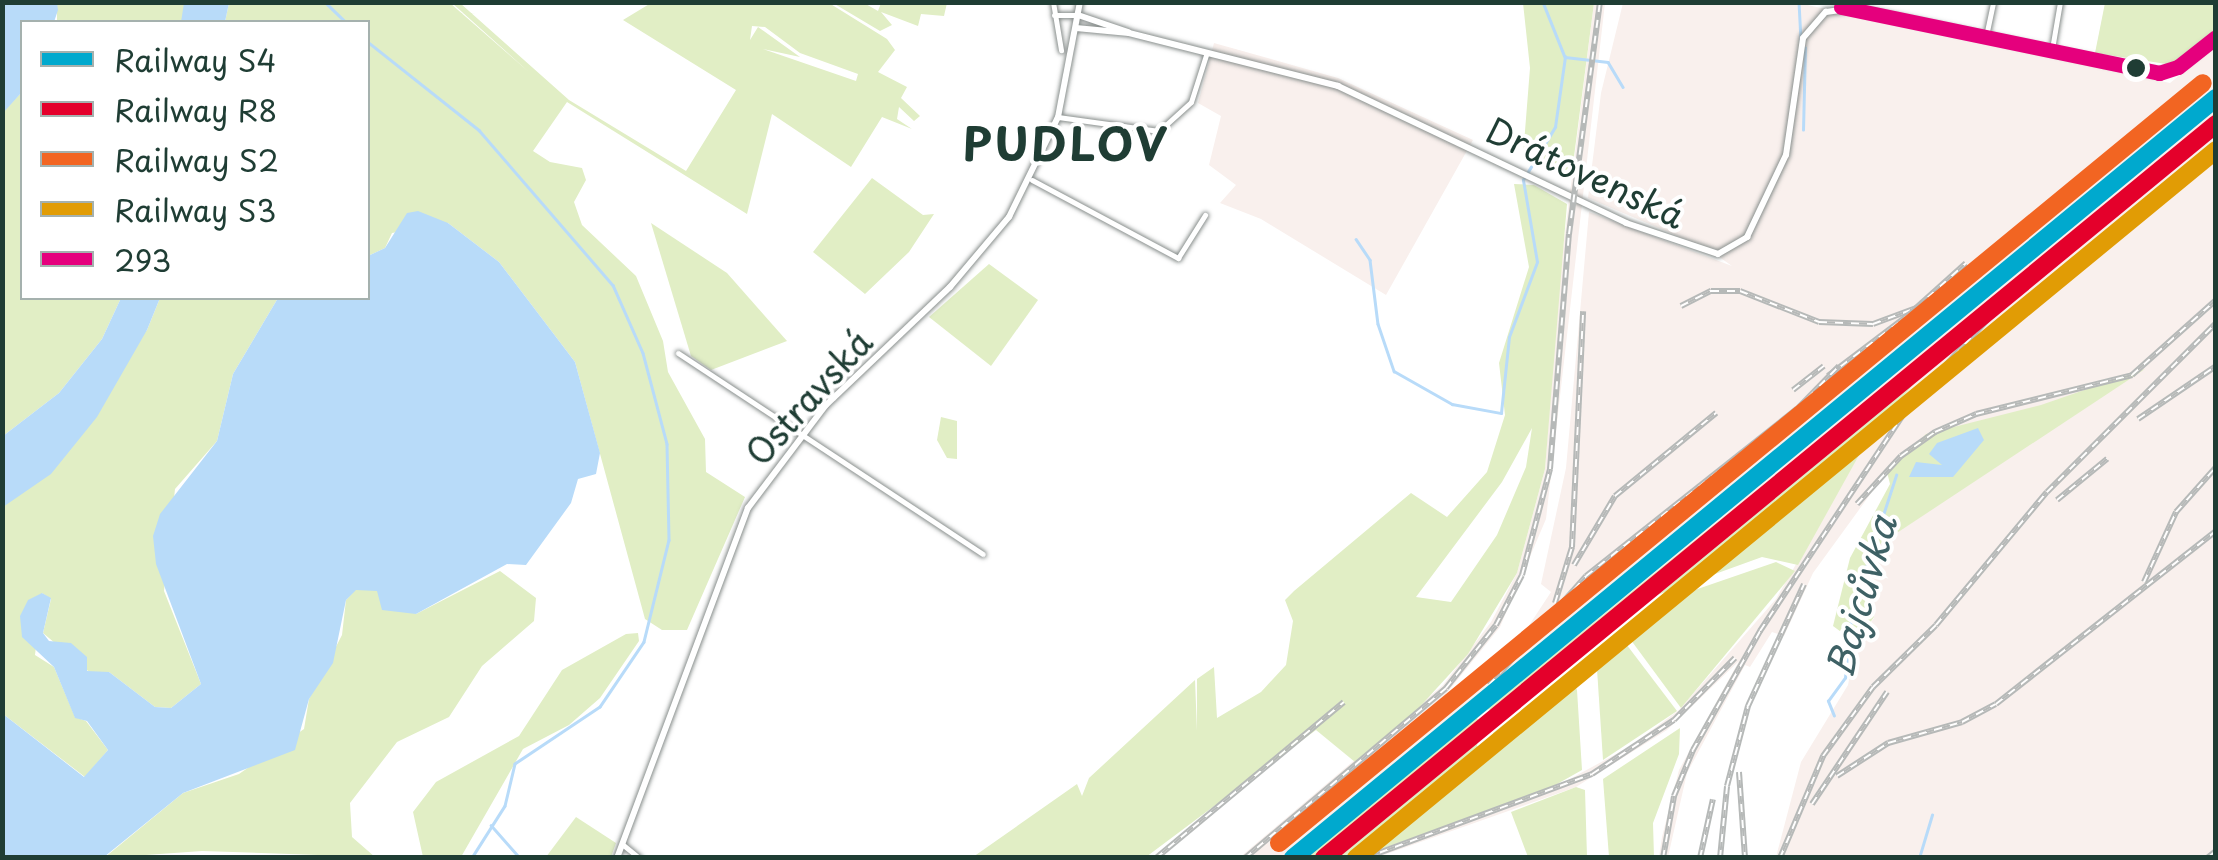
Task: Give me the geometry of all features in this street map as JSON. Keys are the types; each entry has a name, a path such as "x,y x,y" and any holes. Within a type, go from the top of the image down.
{"street":[{"path":"1054,2 1061,50"},
{"name":"Ostravská","path":"617,858 730,545 798,437 967,268 1032,180 1058,117 1080,2"},
{"path":"1986,39 1993,2"},
{"path":"2051,52 2060,2"},
{"path":"1842,5 1986,39 2164,72 2216,37"},
{"name":"Drátovenská","path":"1078,15 1129,33 1352,91 1665,239 1706,253 1728,252 1747,237 1789,148 1803,38 1815,20 1842,5"},
{"path":"1054,15 1078,15"},
{"name":"Drátovenská","path":"1076,28 1129,33"},
{"path":"1058,117 1159,132 1191,102 1207,52"},
{"path":"1032,180 1178,258 1204,215"},
{"path":"678,352 798,437 983,554"},
{"path":"622,844 639,858"}],"shaded area":[{"path":"1594,3 1605,3 1546,519 1500,627 1434,709 1522,636 1551,592 1541,584 1566,468 1589,212 1732,266 1708,249 1588,198 1601,93 1623,3 1798,3 2170,83 2215,47 2215,857 1776,857 1801,762 1848,685 1856,643 1874,618 1864,554 2140,371 1893,463 1813,573 1784,636 1772,632 1750,667 1745,665 1687,773 1668,857 1659,857 1679,770 1739,661 1667,730 1576,787 1378,857 1352,857 1555,787 1629,747 1679,710 1776,599 1868,439 1961,327 1306,857 1239,858 1443,685 1491,622 1517,573 1545,469 1559,280"},
{"path":"1214,43 1338,78 1473,140 1386,295 1261,219 1220,203 1236,185 1209,165 1221,116 1198,103"}],"green space":[{"path":"57,3 184,3 184,20 57,20"},
{"path":"229,3 450,3 530,73 452,3 460,3 569,100 686,171 736,90 623,20 651,3 829,3 887,39 895,50 878,72 907,87 901,98 920,116 914,121 899,107 897,119 912,129 882,117 851,167 772,114 747,214 567,102 533,151 550,162 582,168 586,180 574,202 582,225 636,276 663,341 668,372 705,439 706,472 745,497 687,630 662,630 645,619 575,362 499,262 448,223 392,233 385,248 370,255 370,20 225,20","holes":["752,26 765,27 800,53 858,74 856,81 763,49 800,57 758,27 750,40"]},
{"path":"833,3 864,3 878,11 881,3 947,3 944,16 921,14 918,26 881,12 892,25 880,31"},
{"path":"1523,3 1594,3 1572,172 1558,173 1523,156 1530,68"},
{"path":"2105,3 2215,3 2215,30 2173,65 2095,53"},
{"path":"20,94 20,300 120,300 102,339 59,393 3,436 2,113"},
{"path":"872,178 923,215 934,214 909,252 865,294 813,252"},
{"path":"1514,184 1534,185 1567,204 1545,469 1517,573 1468,654 1416,711 1355,762 1316,730 1146,857 973,857 1077,784 1082,796 1089,778 1195,680 1197,731 1197,679 1214,667 1217,718 1261,692 1286,665 1293,621 1285,600 1411,493 1447,517 1487,472 1505,415 1499,363 1529,267","holes":["1532,428 1526,467 1497,535 1451,602 1416,597 1502,482"]},
{"path":"651,223 727,273 787,341 711,370 691,356"},
{"path":"989,264 1038,300 991,366 929,317"},
{"path":"159,300 277,300 233,374 217,441 175,489 164,591 201,684 171,708 155,707 109,672 94,676 43,633 51,599 42,593 35,655 54,667 75,717 86,721 108,750 85,777 3,714 3,507 147,330"},
{"path":"1967,320 1868,439 1798,565 1762,557 1646,599 1506,713 1487,709"},
{"path":"2145,369 1865,554 1874,617 1856,643 1833,626 1850,558 1890,484 1887,472 1926,434 2041,405"},
{"path":"941,417 957,421 957,459 947,458 937,440"},
{"path":"1776,562 1795,571 1681,708 1622,628 1654,604"},
{"path":"500,571 536,598 534,621 482,666 449,717 397,742 350,803 352,837 375,857 202,851 104,858 183,793 239,774 304,729 309,699 342,635 346,600 356,589 377,590 416,614"},
{"path":"1617,632 1677,711 1603,760 1597,669"},
{"path":"638,633 639,641 600,698 569,725 523,749 461,857 423,857 413,812 436,782 519,736 562,670 626,634"},
{"path":"1569,673 1577,690 1582,770 1543,792 1358,857 1306,857 1476,717 1481,723 1477,746 1489,755 1496,749 1493,733"},
{"path":"1680,728 1679,754 1653,823 1654,857 1609,857 1603,779"},
{"path":"1576,787 1585,790 1587,857 1528,857 1511,812"},
{"path":"576,817 616,843 611,857 546,857"}],"water":[{"path":"3,2 57,3 55,20 20,20 20,94 3,113"},
{"path":"184,3 229,3 225,20 181,20"},
{"path":"418,211 448,223 499,262 575,362 600,453 596,474 578,479 571,503 526,565 507,564 416,614 382,610 377,591 356,590 346,600 333,663 309,699 295,750 183,793 104,857 3,857 3,714 84,777 108,750 87,721 75,718 54,667 22,637 20,616 28,600 42,593 51,598 43,633 49,641 71,643 87,657 87,671 109,672 155,707 171,708 201,684 156,564 153,536 160,514 217,441 233,374 277,300 370,300 370,255 385,248 407,213"},
{"path":"120,300 159,300 147,330 97,417 51,474 3,507 3,436 59,393 102,339"},
{"path":"1978,428 1984,440 1953,477 1909,477 1916,462 1942,465 1929,454 1937,443"}],"waterway":[{"path":"325,2 344,20"},
{"path":"1543,2 1565,57 1608,62 1623,87"},
{"name":"Bajcůvka","path":"1799,2 1801,41"},
{"path":"370,44 479,130 613,285 643,353 667,444 669,540 644,642 600,707 515,764 505,806 472,858"},
{"name":"Bajcůvka","path":"1803,130 1805,48"},
{"path":"1356,239 1370,260 1378,324 1394,371 1452,404 1501,413 1509,337 1537,262 1523,180 1555,127 1565,57"},
{"name":"Bajcůvka","path":"1834,716 1828,701 1845,678 1852,610 1896,475"},
{"name":"Bajcůvka","path":"1919,858 1932,815"},
{"path":"491,825 520,858"}],"railway":[{"path":"1245,858 1446,688 1496,625 1522,575 1550,469 1569,234 1600,2"},
{"path":"1663,858 1674,796 1693,750 1760,631 1911,403 1999,307 2216,128"},
{"path":"1681,306 1711,291 1740,291 1819,322 1873,324 1916,308 1966,263"},
{"path":"1828,376 1928,300"},
{"path":"1857,504 1901,456 1935,432 1976,414 2132,375 2216,300"},
{"path":"1555,603 1572,547 1583,311"},
{"path":"1780,858 1823,756 1873,687 1936,625 2047,492 2216,323"},
{"path":"1793,390 1824,366"},
{"path":"1489,685 1586,576 1797,409 1839,366"},
{"path":"2138,419 2216,366"},
{"path":"1574,565 1615,496 1716,413"},
{"path":"2057,500 2107,459"},
{"path":"2144,582 2176,512 2216,467"},
{"path":"1837,776 1888,743 1962,722 1996,704 2216,531"},
{"path":"1720,858 1727,786 1748,706 1804,584"},
{"path":"1365,858 1592,774 1674,720 1735,658"},
{"path":"1812,804 1887,692"},
{"path":"1156,858 1344,702"},
{"path":"1739,772 1745,858"},
{"path":"1700,858 1713,799"},
{"path":"2207,858 2216,851"}],"rail line":[{"name":"S2","path":"1279,843 2203,83"},
{"name":"S4","path":"1293,858 2216,98"},
{"name":"R8","path":"1324,858 2216,124"},
{"name":"S3","path":"1356,858 2216,150"}],"transit line":[{"name":"293","path":"1841,7 2159,73 2178,67 2216,37"}],"district":[{"name":"PUDLOV","path":"1066,143"}]}
